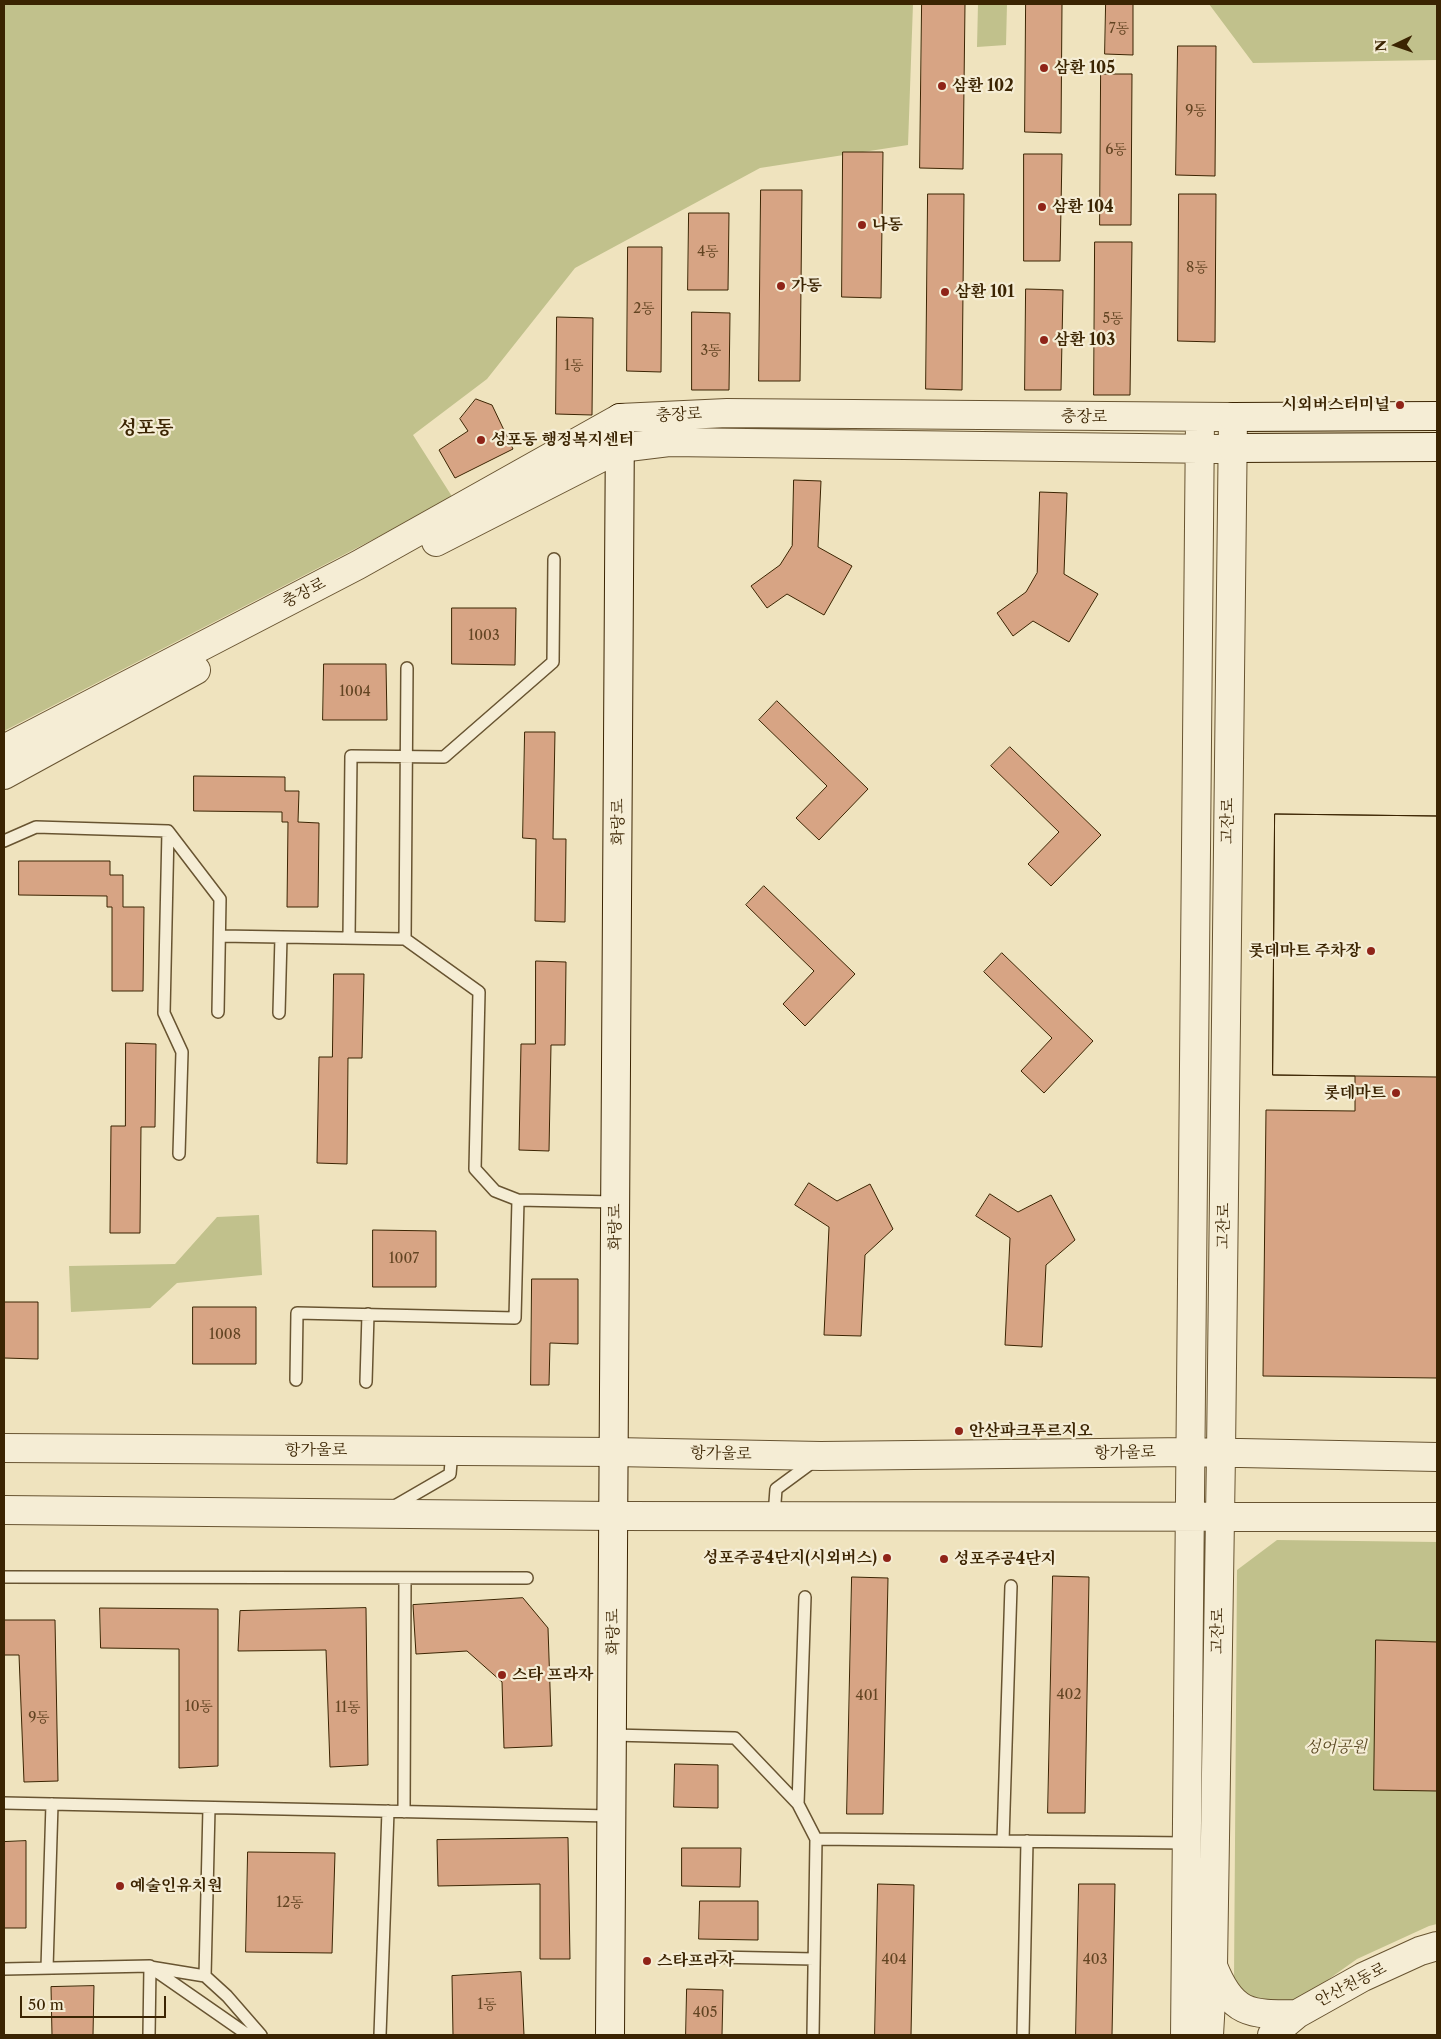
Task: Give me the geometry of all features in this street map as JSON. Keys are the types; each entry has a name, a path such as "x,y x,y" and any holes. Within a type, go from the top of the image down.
{"street":[{"name":"충장로","path":"4,749 358,565 620,418 737,413 1200,418 1437,416"},
{"name":"고잔로","path":"1209,2035 1213,1966 1221,1452 1233,417"},
{"name":"화랑로","path":"610,2035 620,418"},
{"name":"고잔로","path":"1185,2035 1200,418"},
{"name":"충장로","path":"4,775 363,579 620,448 669,442 1200,450 1232,448 1437,447"},
{"name":"항가울로","path":"4,1448 614,1452 822,1456 1221,1452 1437,1457"},
{"path":"4,1510 613,1516 1437,1517"},
{"name":"안산천동로","path":"1272,2035 1297,2014 1364,1977 1420,1950 1437,1946"},
{"path":"1213,1966 1221,1986 1233,2002 1240,2006 1262,2014 1297,2014"}],"lane":[{"path":"349,938 351,756 444,757 553,662 554,559"},
{"path":"405,939 407,668"},
{"path":"4,841 36,827 168,831"},
{"path":"168,831 220,899 218,1012"},
{"path":"168,831 164,1013 182,1052 179,1154"},
{"path":"220,936 405,939 479,992 475,1169 495,1191 518,1200 615,1202"},
{"path":"279,1014 281,937"},
{"path":"296,1380 297,1313 515,1318 518,1200"},
{"path":"366,1382 368,1314"},
{"path":"380,1514 450,1474 452,1451"},
{"path":"774,1516 776,1489 822,1456"},
{"path":"4,1577 527,1578"},
{"path":"404,1812 405,1578"},
{"path":"1003,1841 1011,1586"},
{"path":"798,1804 805,1597"},
{"path":"612,1735 735,1738 798,1804 816,1839 813,2035"},
{"path":"4,1803 611,1816"},
{"path":"47,1968 52,1804"},
{"path":"205,1976 209,1808"},
{"path":"380,2035 388,1812"},
{"path":"816,1839 1187,1843"},
{"path":"1023,2035 1028,1842"},
{"path":"715,1957 814,1959"},
{"path":"149,2035 150,1967"},
{"path":"150,1967 248,2035"},
{"path":"4,1969 150,1967 205,1976 261,2035"}],"green space":[{"path":"4,4 913,4 908,145 760,168 575,268 487,379 413,435 453,498 4,731"},
{"path":"978,4 1007,4 1006,45 977,47"},
{"path":"1209,4 1437,4 1437,60 1253,63"},
{"path":"259,1215 262,1275 177,1283 150,1308 71,1312 69,1266 175,1264 217,1217"},
{"name":"성어공원","path":"1277,1540 1437,1542 1437,1924 1357,1959 1291,2006 1258,2000 1246,1993 1234,1979 1237,1570"}],"building":[{"name":"삼환 102","path":"922,4 965,4 963,169 920,168"},
{"name":"삼환 105","path":"1026,4 1062,4 1061,133 1025,132"},
{"path":"1106,4 1133,4 1133,55 1105,54"},
{"path":"1178,46 1216,46 1215,176 1176,175"},
{"path":"1101,74 1132,74 1131,225 1100,225"},
{"name":"나동","path":"843,152 883,152 881,298 842,297"},
{"name":"삼환 104","path":"1024,154 1062,154 1060,261 1024,261"},
{"name":"가동","path":"761,190 802,190 800,381 759,381"},
{"name":"삼환 101","path":"928,194 964,194 962,390 926,389"},
{"path":"1179,194 1216,194 1215,342 1178,341"},
{"path":"689,213 729,213 728,290 688,290"},
{"path":"1095,242 1132,242 1130,395 1094,395"},
{"path":"628,247 662,247 661,372 627,371"},
{"name":"삼환 103","path":"1026,289 1063,290 1061,390 1025,390"},
{"path":"692,312 730,313 729,390 692,390"},
{"path":"557,317 593,318 592,415 556,414"},
{"name":"성포동 행정복지센터","path":"476,399 492,405 513,449 455,478 439,450 468,431 460,419"},
{"path":"794,480 821,481 818,547 852,566 824,615 787,594 767,608 751,586 780,565 792,546"},
{"path":"1040,492 1067,493 1064,574 1098,594 1069,642 1033,621 1013,636 997,613 1026,592 1037,573"},
{"path":"452,608 516,608 515,665 452,664"},
{"path":"324,664 386,664 387,720 323,720"},
{"path":"777,701 868,789 819,840 796,818 827,786 759,720"},
{"path":"525,732 555,732 553,839 566,839 565,922 535,921 536,839 523,838"},
{"path":"1010,747 1101,835 1051,886 1028,864 1059,832 991,766"},
{"path":"194,776 285,777 285,791 299,791 298,822 319,823 318,907 287,907 288,822 282,822 282,812 194,811"},
{"name":"롯데마트","path":"1275,814 1437,816 1437,1378 1263,1376 1266,1110 1355,1111 1355,1076 1273,1075"},
{"path":"1275,814 1437,816 1437,1077 1273,1075"},
{"path":"19,861 110,861 110,875 123,875 123,907 144,907 143,991 112,991 112,907 107,907 107,896 19,895"},
{"path":"764,886 855,974 805,1026 783,1004 814,971 746,905"},
{"path":"1002,953 1093,1041 1044,1093 1021,1071 1052,1038 984,972"},
{"path":"536,961 566,962 565,1045 551,1045 549,1151 519,1150 521,1044 535,1044"},
{"path":"334,974 364,974 362,1058 348,1058 347,1164 317,1163 319,1057 332,1057"},
{"path":"126,1043 156,1044 155,1127 141,1127 140,1233 110,1233 111,1126 125,1126"},
{"path":"809,1183 837,1201 870,1184 893,1229 865,1255 861,1336 824,1335 829,1227 795,1205"},
{"path":"990,1194 1018,1212 1051,1195 1075,1240 1046,1265 1042,1347 1005,1345 1010,1238 976,1216"},
{"path":"373,1230 436,1231 436,1287 373,1287"},
{"path":"532,1279 578,1279 578,1344 550,1343 549,1385 531,1385"},
{"path":"4,1302 38,1302 38,1359 4,1358"},
{"path":"193,1307 256,1307 256,1364 193,1364"},
{"path":"1053,1576 1089,1577 1085,1813 1048,1813"},
{"path":"852,1577 888,1578 883,1814 847,1814"},
{"path":"523,1598 548,1628 552,1746 504,1748 502,1682 467,1651 416,1654 413,1605"},
{"path":"100,1608 218,1609 218,1766 179,1768 179,1649 101,1648"},
{"path":"366,1608 368,1765 330,1767 326,1650 238,1651 240,1611"},
{"path":"4,1620 55,1620 58,1781 24,1782 19,1655 4,1655"},
{"path":"1376,1640 1437,1642 1437,1791 1374,1790"},
{"path":"675,1764 718,1765 718,1808 674,1807"},
{"path":"568,1838 570,1959 540,1959 540,1884 438,1886 437,1840"},
{"path":"26,1841 26,1928 4,1928 4,1842"},
{"path":"682,1848 741,1848 740,1887 682,1886"},
{"path":"248,1852 335,1853 332,1953 246,1952"},
{"path":"878,1884 914,1885 911,2035 875,2035"},
{"path":"1079,1884 1115,1884 1112,2035 1076,2035"},
{"path":"700,1901 758,1901 758,1940 699,1939"},
{"path":"521,1972 524,2035 453,2035 452,1976"},
{"path":"94,1986 93,2035 52,2035 51,1987"},
{"path":"687,1989 723,1990 722,2035 686,2035"}],"place":[{"name":"삼환 105","path":"1044,68"},
{"name":"삼환 102","path":"942,86"},
{"name":"삼환 104","path":"1042,207"},
{"name":"나동","path":"862,225"},
{"name":"가동","path":"781,286"},
{"name":"삼환 101","path":"945,292"},
{"name":"삼환 103","path":"1044,340"},
{"name":"시외버스터미널","path":"1400,405"},
{"name":"성포동 행정복지센터","path":"481,440"},
{"name":"롯데마트 주차장","path":"1371,951"},
{"name":"롯데마트","path":"1396,1093"},
{"name":"안산파크푸르지오","path":"959,1431"},
{"name":"성포주공4단지(시외버스)","path":"887,1558"},
{"name":"성포주공4단지","path":"944,1559"},
{"name":"스타 프라자","path":"502,1675"},
{"name":"예술인유치원","path":"120,1886"},
{"name":"스타프라자","path":"647,1961"}],"district":[{"name":"성포동","path":"146,429"}]}
